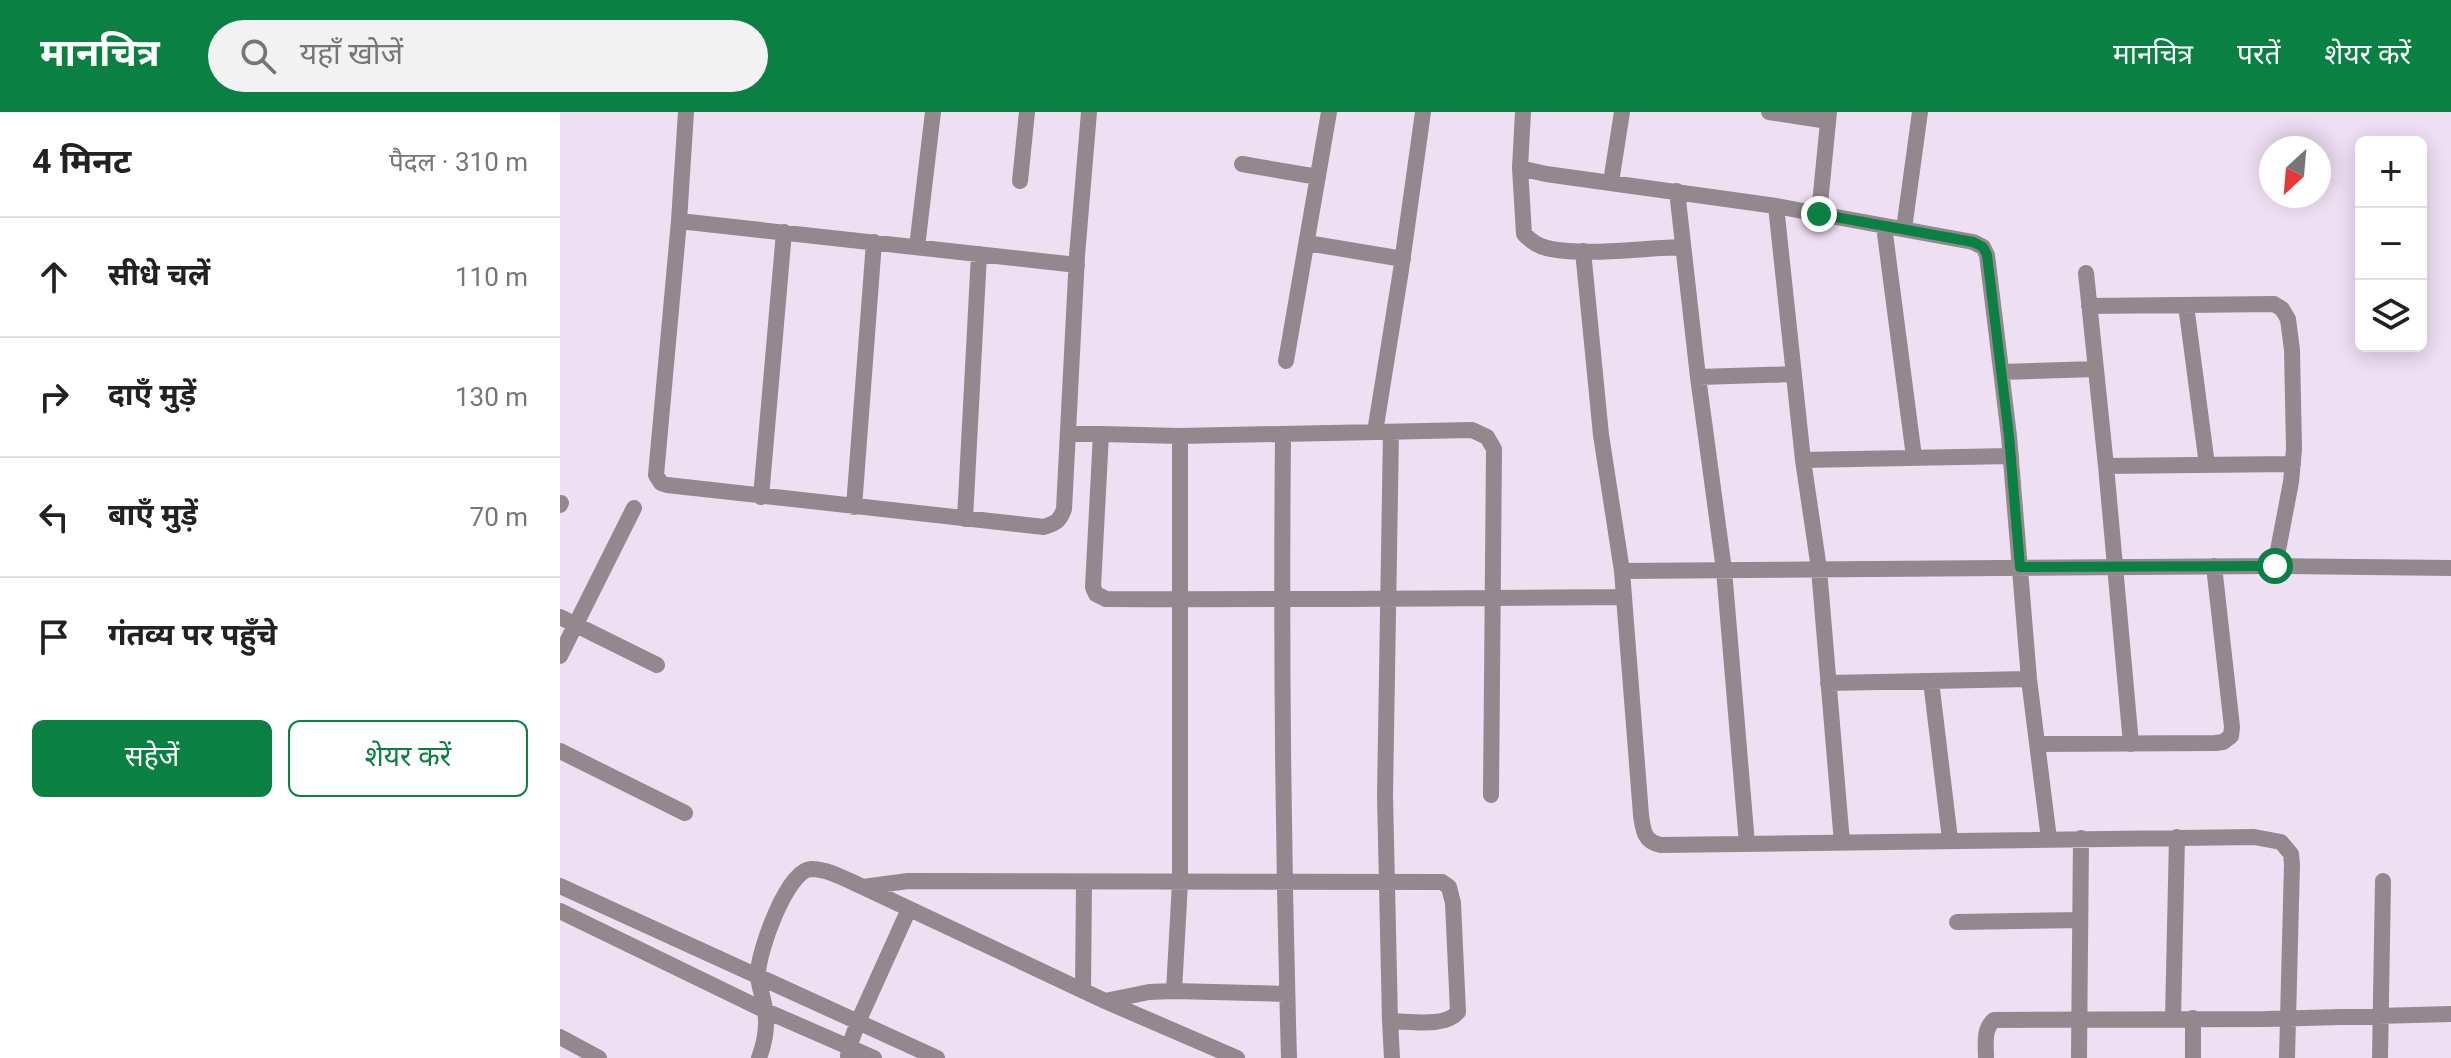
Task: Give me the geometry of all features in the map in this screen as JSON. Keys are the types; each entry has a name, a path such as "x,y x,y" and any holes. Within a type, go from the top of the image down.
{"street":[{"path":"686,112 656,475 661,483 761,497 1044,527 1056,523 1064,509 1089,112"},
{"path":"917,247 933,112"},
{"path":"1020,181 1027,112"},
{"path":"1286,361 1329,112"},
{"path":"1392,1058 1387,880 1388,598 1383,432 1423,112"},
{"path":"1523,112 1520,168 1524,234 1534,244 1550,249 1583,251 1683,247"},
{"path":"1611,182 1622,112"},
{"path":"1769,112 1829,117 1819,214"},
{"path":"1904,229 1920,112"},
{"path":"1242,164 1318,177"},
{"path":"1520,168 1776,206 1973,242 1983,247 1987,255 2011,456 2029,679 2049,839"},
{"path":"1677,191 1724,570 1747,844"},
{"path":"1776,206 1803,460 1819,569 1842,843"},
{"path":"679,221 1077,265"},
{"path":"1884,226 1914,457"},
{"path":"761,497 784,232"},
{"path":"854,507 874,242"},
{"path":"1307,243 1403,259"},
{"path":"1583,251 1601,435 1622,571 1641,815 1647,839 1652,844 1661,845 1950,839 2272,838 2288,847 2292,864 2287,1058"},
{"path":"965,519 979,254"},
{"path":"2086,273 2131,744"},
{"path":"2089,306 2274,304 2282,309 2288,319 2292,350 2293,464 2275,566"},
{"path":"2186,305 2207,465"},
{"path":"2001,372 2096,369"},
{"path":"1698,377 1794,374"},
{"path":"1068,434 1180,436 1472,430 1487,437 1494,449 1491,795"},
{"path":"1101,434 1093,587 1096,594 1106,599 1624,597"},
{"path":"1283,434 1281,599 1289,1058"},
{"path":"1174,991 1180,883 1180,436"},
{"path":"1803,460 2011,456"},
{"path":"2106,466 2293,464"},
{"path":"560,656 568,621 634,508"},
{"path":"1622,571 2214,566 2451,568"},
{"path":"2037,744 2215,743 2231,736 2214,566"},
{"path":"568,621 657,665"},
{"path":"1828,683 2029,679"},
{"path":"1931,681 1950,839"},
{"path":"560,751 685,813"},
{"path":"2173,1018 2177,837"},
{"path":"2079,1058 2081,838"},
{"path":"759,1058 766,1035 766,1011 757,976 763,946 788,888 798,875 808,869 827,871 1083,991 1237,1058"},
{"path":"863,887 908,881 1442,882 1449,887 1453,903 1458,1012 1453,1019 1443,1021 1390,1021"},
{"path":"2380,1058 2383,881"},
{"path":"1083,991 1084,882"},
{"path":"560,886 937,1058"},
{"path":"848,1052 858,1022 909,909"},
{"path":"560,911 848,1052 874,1058"},
{"path":"1957,922 2080,920"},
{"path":"1105,1001 1149,992 1174,991 1287,994"},
{"path":"1986,1058 1986,1035 1989,1024 1994,1020 2451,1014"},
{"path":"2193,1018 2193,1058"},
{"path":"560,1037 599,1058"}],"route":[{"path":"1819,214 1973,242 1983,247 1987,255 2009,436 2020,567 2275,566"}]}
